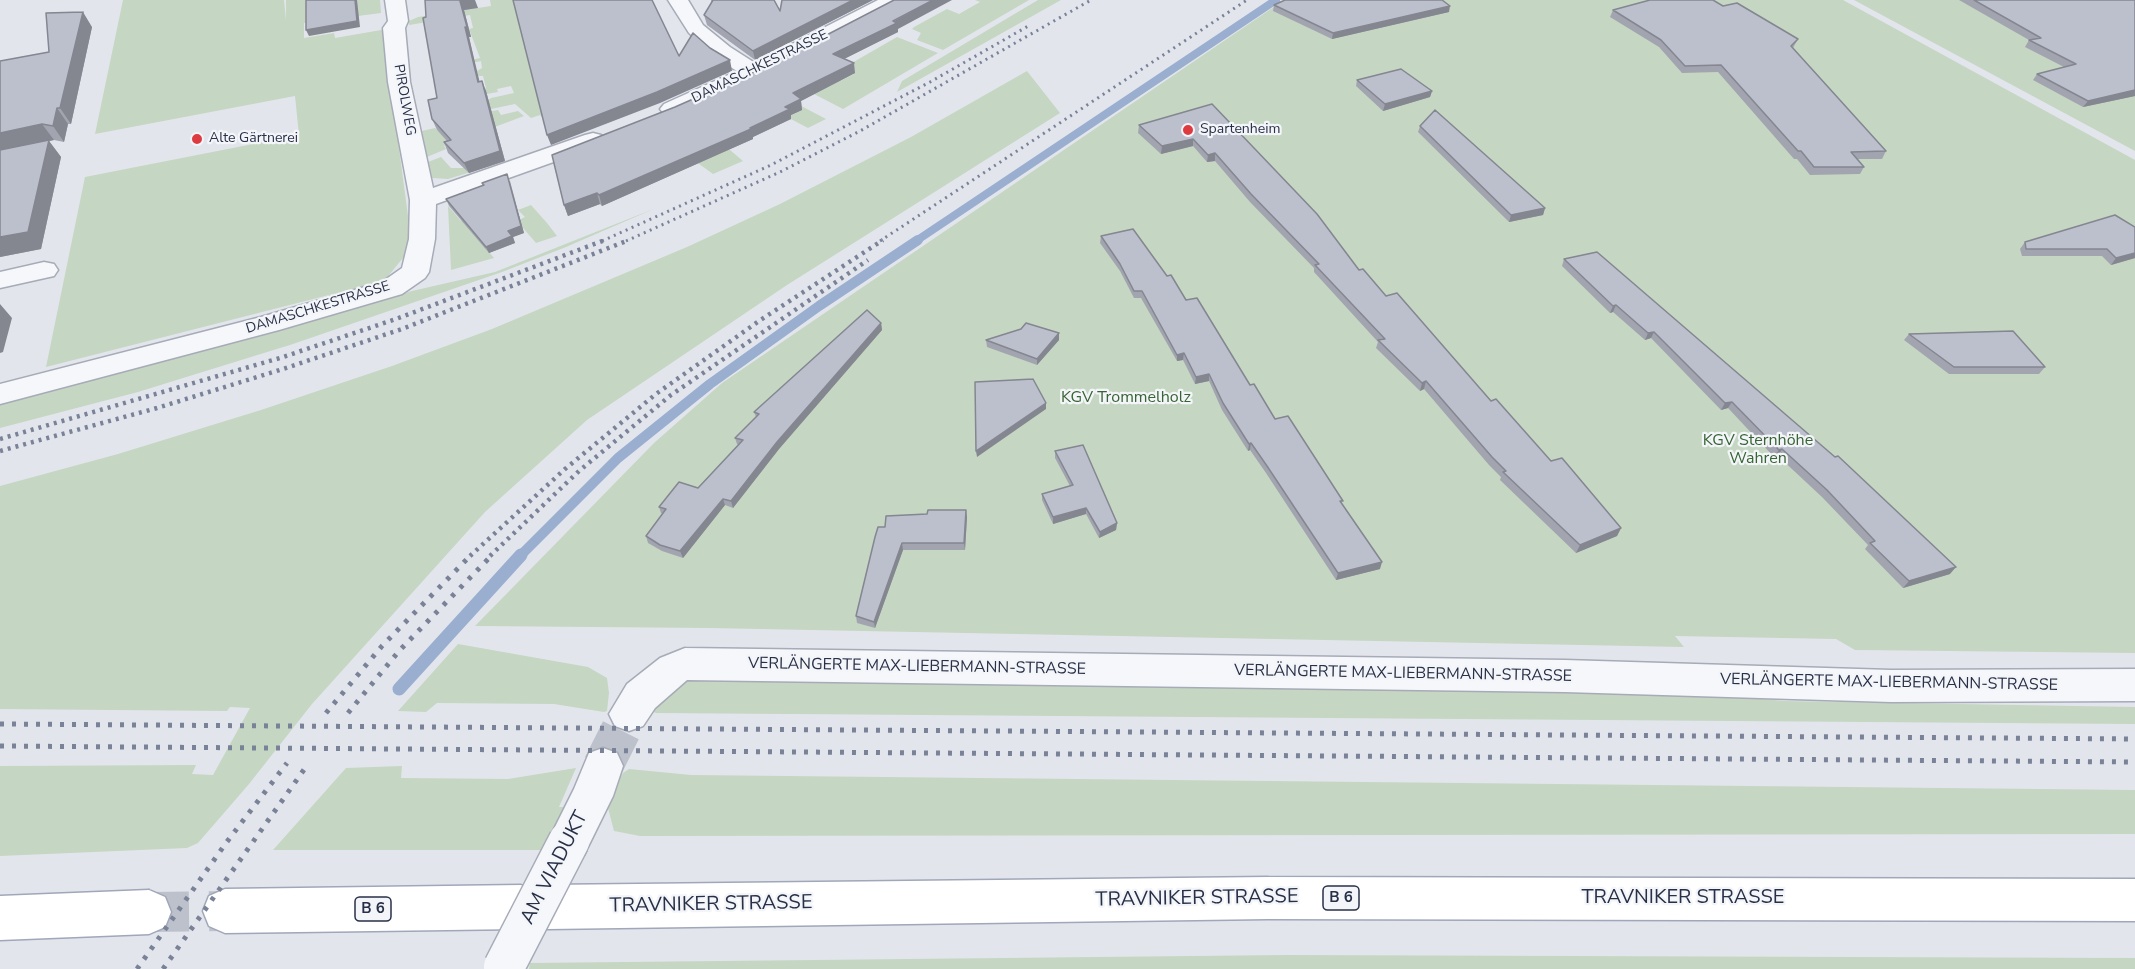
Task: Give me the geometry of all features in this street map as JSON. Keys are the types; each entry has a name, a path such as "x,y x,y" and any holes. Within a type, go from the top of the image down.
{"main road":[{"name":"TRAVNIKER STRASSE","path":"225,911 1268,898 2135,900"},
{"path":"0,918 149,912"}],"street":[{"name":"PIROLWEG","path":"395,0 398,21 394,28 399,80 423,200"},
{"path":"678,0 696,29 722,52 754,72"},
{"name":"DAMASCHKESTRASSE","path":"646,119 754,72 894,0"},
{"path":"423,200 613,132"},
{"name":"DAMASCHKESTRASSE","path":"0,394 269,324 392,288 415,272 422,239 423,200"},
{"path":"0,280 44,270"},
{"name":"VERLÄNGERTE MAX-LIEBERMANN-STRASSE","path":"629,714 641,696 673,669 685,664 1565,676 1891,686 2135,686"},
{"name":"AM VIADUKT","path":"503,968 592,796 603,766"}],"green space":[{"path":"123,0 284,0 286,20 286,0 380,0 381,13 304,23 304,38 334,33 335,38 387,29 390,81 408,216 408,252 384,281 46,367 85,177 299,135 295,96 95,134"},
{"path":"490,0 582,0 543,118 540,115 531,118 515,104 472,113 491,98 514,93 511,86 497,89 498,92 481,95 480,91 486,88 483,76 478,76 477,71 482,68 481,61 467,64 466,61 480,58 469,29 473,28 470,15 409,25 409,21 418,17 491,6"},
{"path":"975,0 1029,0 943,50 917,40 921,33 912,29 914,27 947,9 959,14 980,2"},
{"path":"1038,0 1061,0 897,92 902,81"},
{"path":"1284,0 1843,0 2135,160 2135,653 1855,650 1836,639 1675,636 1684,647 709,628 475,626 654,443 722,383"},
{"path":"1854,0 2056,0 2135,34 2135,151"},
{"path":"897,37 938,53 843,109 814,94 822,90 812,85 829,76 840,81 854,74 850,64"},
{"path":"1027,71 1060,113 787,285 587,420 485,512 312,704 249,784 198,843 187,848 0,856 0,766 196,765 192,774 213,775 250,708 230,707 227,711 0,709 0,486 118,454 261,410 392,366 492,329 687,247 780,204 911,137"},
{"path":"786,98 826,119 808,128 787,117"},
{"path":"498,110 501,115 518,111 524,116 444,146 446,149 427,157 422,131 435,128 441,134 449,120"},
{"path":"709,136 743,161 713,174 695,161"},
{"path":"441,157 451,168 471,168 474,171 448,179 432,178 428,162"},
{"path":"531,205 557,236 536,243 517,221 525,217 518,210"},
{"path":"448,206 463,221 494,258 451,270"},
{"path":"656,208 502,272 293,344 138,392 0,428 0,404 269,334 412,291 495,272"},
{"path":"458,644 588,667 607,678 609,693 607,711 554,704 437,703 426,712 398,711"},
{"path":"686,679 1668,690 1784,701 2135,707 2135,724 656,713 652,711 659,700"},
{"path":"402,766 401,778 508,779 576,768 559,807 572,807 549,850 273,850 346,768"},
{"path":"629,769 691,775 2135,790 2135,834 640,836 614,831 608,808 615,786 623,773"},
{"path":"1287,955 2135,958 2135,969 529,969 530,963"}],"building":[{"path":"306,0 355,0 357,21 306,30"},
{"path":"425,0 465,0 460,1 467,27 465,27 478,82 482,81 500,151 464,163 444,142 451,140 432,119 428,100 437,98 423,18 426,17"},
{"path":"513,0 652,0 679,56 693,33 710,48 730,60 657,92 547,135"},
{"path":"713,0 774,0 780,11 782,0 853,0 753,51 704,15"},
{"path":"894,0 933,0 893,21 897,23 833,54 854,63 793,93 801,99 785,107 790,109 751,129 599,195 597,193 564,205 552,155 675,107 761,69"},
{"path":"1285,0 1442,0 1450,6 1333,33 1274,5"},
{"path":"1650,0 1713,0 1723,6 1737,3 1798,39 1791,46 1886,151 1851,152 1864,167 1814,167 1721,65 1685,66 1661,40 1613,10"},
{"path":"1974,0 2135,0 2135,90 2088,101 2037,74 2076,64 2029,40 2041,38"},
{"path":"83,12 60,108 57,108 53,126 42,124 0,133 0,61 49,52 46,13"},
{"path":"1401,69 1432,91 1385,104 1357,80"},
{"path":"1212,104 1317,214 1359,270 1363,269 1386,296 1397,293 1491,401 1496,399 1551,461 1562,458 1621,528 1580,545 1503,472 1506,471 1426,381 1422,383 1378,340 1385,339 1315,265 1319,264 1215,153 1208,155 1193,139 1162,146 1139,125"},
{"path":"1435,110 1545,208 1511,215 1420,126"},
{"path":"49,140 28,232 0,237 0,150"},
{"path":"507,174 521,226 508,231 512,236 486,247 446,199"},
{"path":"2115,215 2135,227 2135,253 2116,258 2107,249 2026,249 2025,242"},
{"path":"1133,229 1167,276 1171,275 1186,300 1197,298 1250,385 1254,384 1275,419 1288,416 1343,501 1340,501 1382,562 1338,573 1267,466 1251,443 1249,444 1223,403 1209,374 1196,377 1184,353 1177,355 1142,291 1134,291 1120,264 1101,236"},
{"path":"1597,252 1835,457 1838,456 1956,567 1909,581 1870,543 1875,541 1827,490 1782,449 1779,450 1732,402 1725,403 1654,332 1648,333 1616,305 1613,306 1564,259"},
{"path":"867,310 881,323 777,442 731,501 723,499 680,551 660,545 646,536 666,509 659,507 679,482 698,488 743,440 735,438 759,414 754,412"},
{"path":"1026,323 1059,333 1037,359 986,340 1021,329"},
{"path":"2013,331 2045,367 1954,367 1909,334"},
{"path":"1033,379 1046,403 976,451 975,382"},
{"path":"1083,445 1117,523 1100,532 1086,508 1053,517 1042,494 1073,485 1055,451"},
{"path":"928,510 966,510 964,543 902,543 874,622 856,616 878,527 885,527 886,516 927,514"}],"waterway":[{"path":"916,241 1276,0"},
{"path":"521,555 618,458 710,384 819,306 918,240"},
{"path":"399,689 521,555"}],"tunnel":[{"path":"603,766 629,714"},
{"path":"149,912 225,911"}],"railway":[{"path":"626,241 780,172 860,131 1091,0"},
{"path":"880,241 1247,0"},
{"path":"602,241 771,165 930,82 1030,25"},
{"path":"0,439 280,358 396,319 605,240"},
{"path":"0,451 157,408 283,369 402,329 629,240"},
{"path":"470,556 565,469 656,394 759,321 883,240"},
{"path":"490,556 579,471 671,395 868,260"},
{"path":"348,713 399,651 492,555"},
{"path":"326,713 382,646 470,556"},
{"path":"0,724 2135,739"},
{"path":"0,746 2135,762"},
{"path":"137,969 226,843 287,763"},
{"path":"163,969 308,764"}],"place":[{"name":"Spartenheim","path":"1188,130"},
{"name":"Alte Gärtnerei","path":"197,139"}],"park label":[{"name":"KGV Trommelholz","path":"1126,398"},
{"name":"KGV Sternhöhe Wahren","path":"1758,450"}]}
